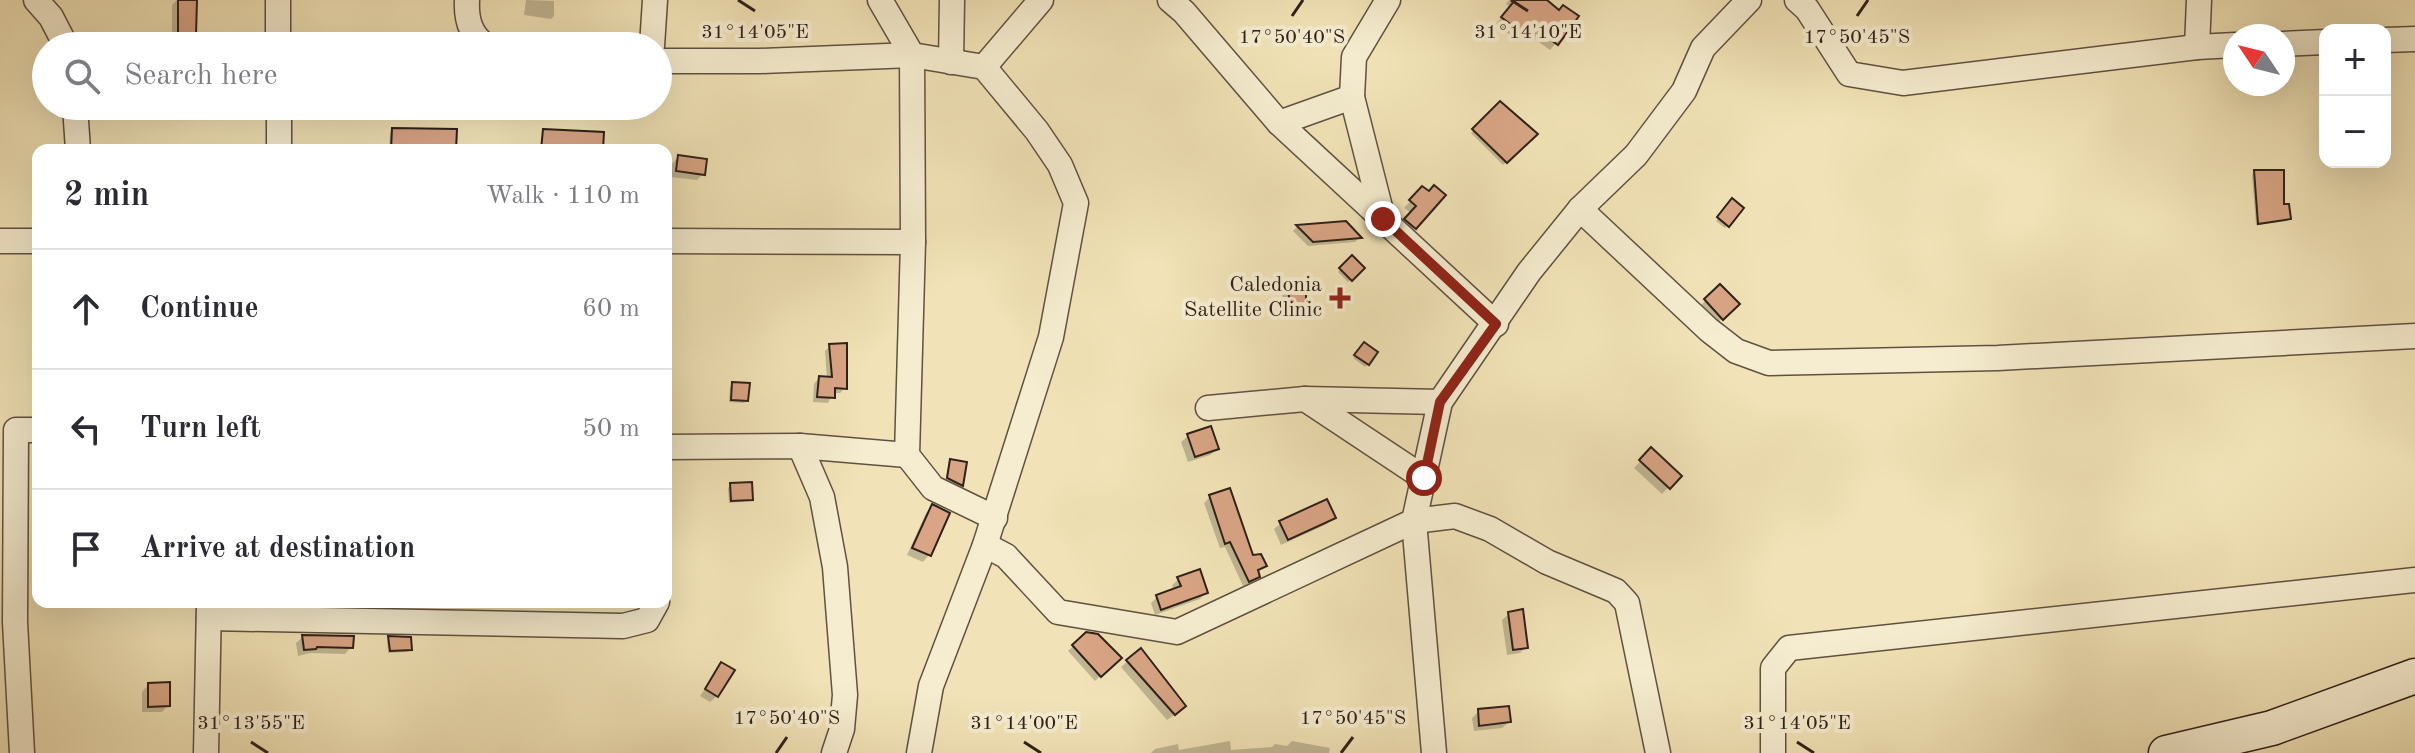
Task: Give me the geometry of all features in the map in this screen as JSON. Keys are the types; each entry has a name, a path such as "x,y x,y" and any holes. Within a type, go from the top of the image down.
{"street":[{"path":"36,0 59,32"},
{"path":"278,0 278,32"},
{"path":"467,0 466,15 473,32"},
{"path":"653,32 655,0"},
{"path":"880,0 912,55 913,242 907,455 933,488 995,518"},
{"path":"951,62 952,0"},
{"path":"984,67 1041,0"},
{"path":"1170,0 1184,12 1279,123 1496,324"},
{"path":"1383,219 1352,97 1354,57 1388,0"},
{"path":"1434,753 1414,521 1440,402 1529,272 1580,209 1636,155 1684,91 1703,48 1749,0"},
{"path":"1797,0 1807,9 1849,74 1903,83 2223,46"},
{"path":"2197,47 2199,0"},
{"path":"2391,40 2415,39"},
{"path":"2295,43 2319,42"},
{"path":"672,61 912,55 984,67 1037,131 1060,165 1076,203 1051,337 995,518 931,686 919,753"},
{"path":"1279,123 1352,97"},
{"path":"76,120 78,144"},
{"path":"279,120 279,144"},
{"path":"1580,209 1709,330 1736,351 1769,363 1998,358 2415,336"},
{"path":"0,241 32,241"},
{"path":"672,241 913,242"},
{"path":"1208,408 1305,399 1440,402"},
{"path":"1305,399 1424,478"},
{"path":"18,430 7,622 22,753"},
{"path":"672,447 800,446 907,455"},
{"path":"800,446 822,497 835,567 845,695 842,729 834,753"},
{"path":"985,545 1006,556 1058,612 1177,632 1414,521 1455,516 1490,529 1547,562 1616,591 1627,603 1658,753"},
{"path":"1773,753 1773,668 1789,648 2415,580"},
{"path":"206,753 209,610 623,626 647,620 654,608"},
{"path":"2166,753 2272,728 2415,676"}],"building":[{"path":"178,0 197,0 196,32 178,32"},
{"path":"1515,0 1547,0 1559,10 1563,5 1579,16 1558,45 1529,24 1522,33 1501,17"},
{"path":"1500,101 1538,134 1507,163 1472,129"},
{"path":"392,128 457,129 456,144 391,144"},
{"path":"543,129 604,132 603,144 542,144"},
{"path":"678,155 707,159 705,175 676,171"},
{"path":"2254,170 2284,170 2284,204 2289,204 2291,219 2258,224"},
{"path":"1434,185 1446,195 1416,229 1404,219 1416,206 1409,200 1422,186 1429,191"},
{"path":"1732,198 1744,208 1729,227 1717,217"},
{"path":"1346,221 1362,238 1313,242 1296,225"},
{"path":"1352,255 1365,268 1352,281 1339,268"},
{"path":"1305,281 1307,312 1290,313 1288,282"},
{"path":"1720,284 1740,304 1723,320 1704,299"},
{"path":"1364,342 1378,352 1369,365 1354,355"},
{"path":"847,343 847,389 835,388 835,398 817,397 819,376 832,377 829,344"},
{"path":"732,382 750,383 748,401 731,400"},
{"path":"1211,426 1219,449 1195,457 1187,434"},
{"path":"1651,447 1682,476 1670,489 1639,460"},
{"path":"950,459 967,462 963,486 947,478"},
{"path":"752,482 753,500 731,501 730,483"},
{"path":"1230,488 1253,555 1261,554 1267,566 1258,570 1260,577 1249,582 1230,542 1225,544 1209,495"},
{"path":"1327,499 1336,518 1288,540 1279,521"},
{"path":"932,504 950,513 931,556 912,548"},
{"path":"1200,569 1208,593 1161,610 1156,595 1181,586 1177,577"},
{"path":"1523,609 1528,648 1513,650 1508,612"},
{"path":"1086,632 1098,634 1122,658 1101,677 1072,645"},
{"path":"302,635 354,636 353,648 317,647 304,650"},
{"path":"388,636 411,637 412,650 390,651"},
{"path":"1141,648 1186,706 1175,715 1126,660"},
{"path":"721,662 735,670 718,697 705,689"},
{"path":"170,682 170,706 148,707 148,683"},
{"path":"1509,706 1511,722 1479,726 1478,709"}],"place":[{"name":"Caledonia Satellite Clinic","path":"1340,298"}],"route":[{"path":"1383,219 1496,324 1440,402 1424,478"}]}
